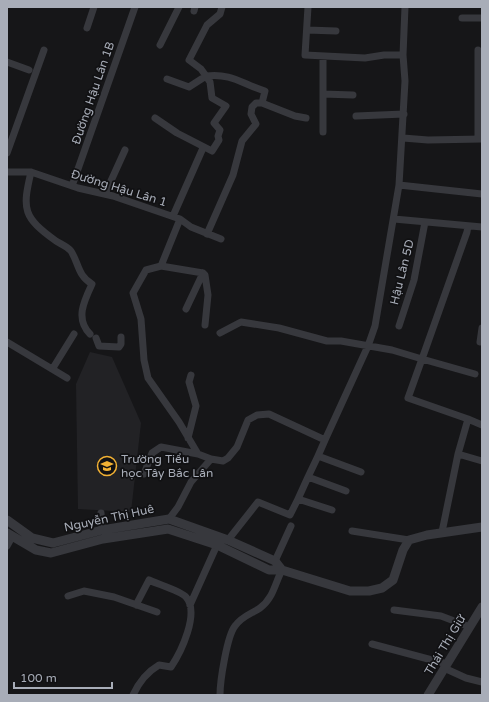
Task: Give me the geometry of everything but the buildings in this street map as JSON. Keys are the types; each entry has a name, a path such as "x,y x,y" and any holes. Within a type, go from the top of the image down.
{"street":[{"path":"87,28 94,7"},
{"name":"Đường Hậu Lân 1B","path":"72,186 134,7"},
{"path":"160,45 179,7"},
{"path":"155,118 203,148 212,151 218,144 220,130 214,123 226,106 212,98 210,82 201,69 189,60 206,25 220,14 222,7"},
{"path":"308,7 305,56 365,58 384,55 403,55"},
{"path":"228,540 258,502 290,515 368,346 375,326 399,185 404,114 405,81 403,55 405,7"},
{"path":"462,18 482,18"},
{"path":"307,30 336,31"},
{"path":"7,152 44,50"},
{"path":"403,138 428,140 480,139 478,50"},
{"path":"323,56 323,132"},
{"path":"7,62 29,70"},
{"path":"167,79 189,87 206,76 225,75 265,91 262,103"},
{"path":"323,94 352,95"},
{"path":"207,234 233,175 242,141 256,124 251,114 252,107 256,103 262,103 295,116 306,118"},
{"path":"356,116 404,114"},
{"path":"172,216 203,148"},
{"path":"105,194 125,150"},
{"name":"Đường Hậu Lân 1","path":"7,172 31,172 72,186 105,194 180,218 191,227 221,239"},
{"path":"31,172 26,195 27,215 40,228 70,250 83,279 92,284 81,310 86,328 99,346 119,347 122,344 121,337"},
{"path":"399,185 482,194"},
{"path":"161,266 180,218"},
{"path":"394,219 482,227"},
{"name":"Hậu Lân 5D","path":"399,326 414,280 425,222"},
{"path":"468,226 408,398 482,425"},
{"path":"198,454 148,378 144,360 142,319 133,295 146,270 161,266 202,273 205,275 208,295 205,325"},
{"path":"186,309 202,273"},
{"path":"220,333 241,322 285,330 327,341 392,350 475,374"},
{"path":"480,342 482,328"},
{"path":"53,368 74,334"},
{"path":"7,342 53,368 67,378"},
{"path":"188,438 196,406 189,382 191,375"},
{"path":"144,474 152,453 161,447 198,454 211,459 223,461 228,458 237,447 248,420 263,414 269,414 325,440"},
{"path":"442,532 458,454 468,419"},
{"path":"458,454 482,461"},
{"path":"318,456 361,472"},
{"path":"169,519 178,507 191,482 211,459"},
{"path":"308,477 346,491"},
{"path":"298,498 332,510"},
{"path":"101,513 102,534"},
{"name":"Nguyễn Thị Huê","path":"7,520 32,538 53,543 169,519 228,540 276,561"},
{"path":"220,695 220,682 234,627 246,615 262,607 274,590 282,570 276,561 290,526"},
{"path":"352,531 409,540 442,532 482,527"},
{"name":"Nguyễn Thị Huê","path":"10,535 36,550 51,553 102,534 168,529 217,545 269,570 282,570 350,591 369,591 382,588 393,580 409,540"},
{"path":"7,546 10,535"},
{"path":"134,695 138,685 150,670 159,665 171,667 180,652 189,624 190,605 217,545"},
{"path":"136,605 149,580 185,596 190,605"},
{"path":"68,596 84,591 114,597 157,612"},
{"name":"Thái Thị Giữ","path":"428,695 482,607"},
{"path":"394,610 442,616 470,627"},
{"path":"372,644 445,666 466,678 482,682"}],"shaded area":[{"name":"Trường Tiểu học Tây Bắc Lân","path":"90,352 112,357 141,423 131,512 78,509 76,384"}],"place":[{"name":"Trường Tiểu học Tây Bắc Lân","path":"107,466"}]}
